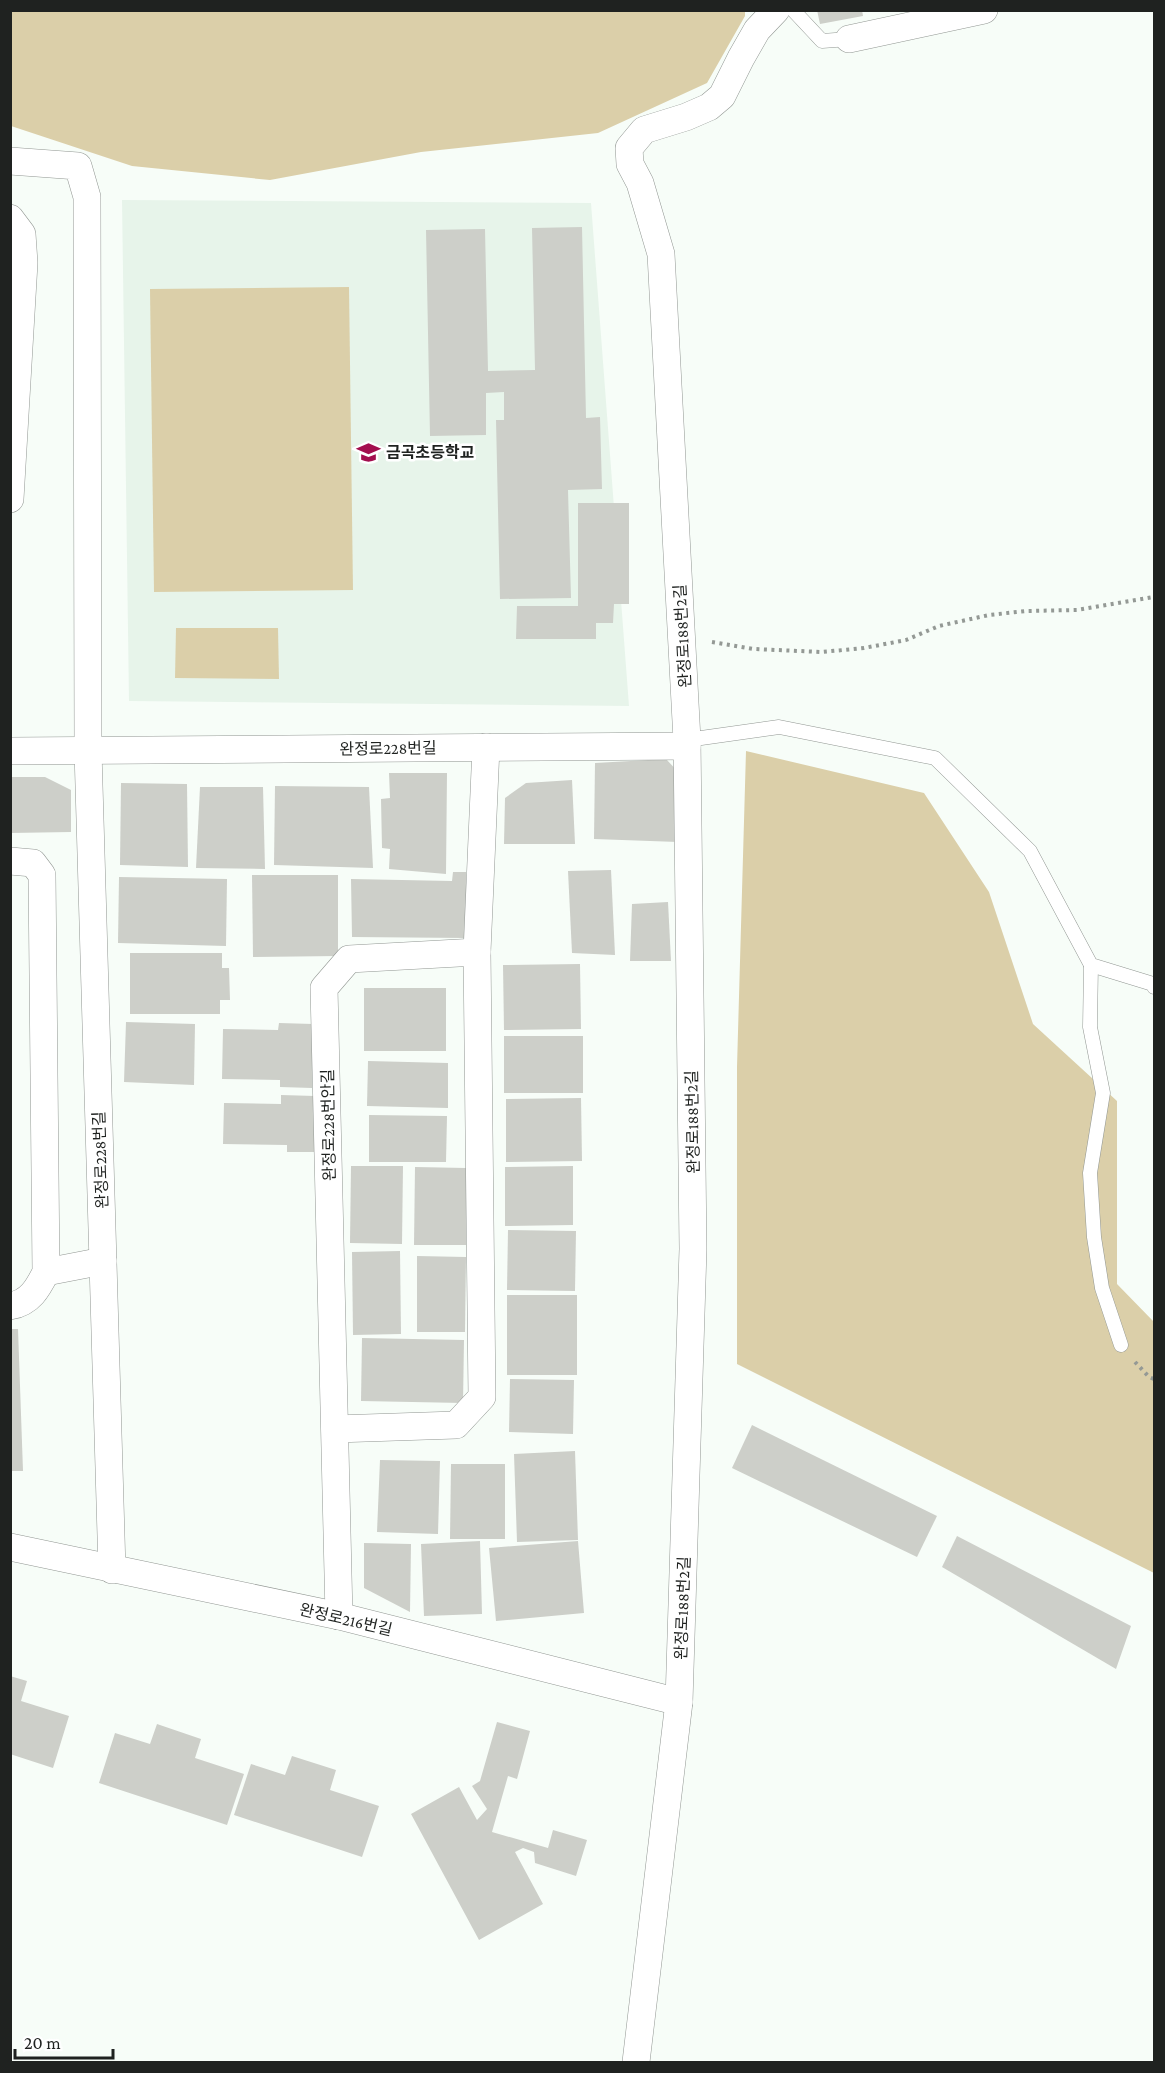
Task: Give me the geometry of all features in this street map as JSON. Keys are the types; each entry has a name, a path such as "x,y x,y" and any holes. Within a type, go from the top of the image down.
{"street":[{"name":"완정로188번2길","path":"636,2062 679,1702 693,1249 687,743 661,254 640,183 630,164 629,148 645,130 709,107 722,96 758,30 776,10"},
{"path":"849,39 984,10"},
{"path":"10,161 78,166 87,197 88,751"},
{"path":"10,218 22,234 24,263 10,499"},
{"name":"완정로228번길","path":"10,751 687,743"},
{"path":"335,1429 456,1425 482,1397 477,952 486,747"},
{"name":"완정로228번길","path":"88,751 112,1570"},
{"path":"10,861 33,863 42,875 46,1272 36,1291 20,1305 10,1306"},
{"name":"완정로228번안길","path":"339,1616 324,988 349,959 477,952"},
{"path":"46,1272 103,1261"},
{"name":"완정로216번길","path":"10,1547 339,1616 679,1702"}],"lane":[{"path":"793,10 822,41 849,39"},
{"path":"687,743 779,727 935,758 1030,850 1091,965 1090,1028 1103,1093 1090,1173 1094,1237 1102,1288 1121,1345"},
{"path":"1091,965 1153,984 1155,987"}],"path":[{"path":"682,636 754,649 822,652 864,648 906,640 939,626 989,615 1026,611 1077,610 1155,597"}],"shaded area":[{"path":"11,10 745,10 745,16 707,83 598,133 421,152 270,180 132,166 11,126"},
{"name":"금곡초등학교","path":"122,200 591,203 629,706 129,701"},
{"path":"349,287 353,590 154,592 150,289"},
{"path":"176,628 278,628 279,679 175,678"},
{"path":"746,751 924,793 989,892 1033,1024 1117,1101 1117,1284 1154,1322 1154,1573 737,1364 737,1067"}],"building":[{"path":"817,10 862,10 863,16 820,24"},
{"path":"582,227 586,418 600,417 602,489 568,490 571,598 500,599 496,420 504,420 504,392 486,393 486,435 430,436 426,230 485,229 488,371 535,370 532,228"},
{"path":"578,503 629,503 629,604 614,604 613,623 596,623 596,639 516,639 517,606 578,606"},
{"path":"666,759 681,775 678,842 594,839 595,763"},
{"path":"389,773 447,773 446,874 389,869 390,849 382,848 381,799 390,798"},
{"path":"10,777 45,777 71,790 71,832 10,833"},
{"path":"572,780 575,844 504,844 505,798 526,783"},
{"path":"121,783 187,784 188,867 120,865"},
{"path":"275,786 369,787 373,868 274,865"},
{"path":"200,787 263,787 265,869 196,868"},
{"path":"611,870 615,955 572,953 568,871"},
{"path":"453,872 466,872 466,938 352,937 351,879 452,881"},
{"path":"252,875 338,875 338,956 253,957"},
{"path":"119,877 227,879 226,946 118,943"},
{"path":"668,902 671,961 630,961 632,904"},
{"path":"130,953 222,953 222,968 229,968 230,1000 220,1000 220,1014 130,1014"},
{"path":"580,964 581,1029 504,1030 503,965"},
{"path":"364,988 446,988 446,1051 364,1051"},
{"path":"126,1022 195,1024 194,1085 124,1082"},
{"path":"279,1023 313,1024 312,1088 280,1087 280,1080 222,1079 223,1029 278,1030"},
{"path":"504,1036 583,1036 583,1093 504,1093"},
{"path":"368,1061 448,1063 448,1108 367,1106"},
{"path":"281,1095 315,1096 314,1152 287,1152 287,1145 223,1144 224,1103 281,1104"},
{"path":"581,1098 582,1161 506,1162 506,1099"},
{"path":"369,1115 447,1116 446,1162 369,1162"},
{"path":"351,1166 403,1166 402,1244 350,1243"},
{"path":"573,1166 573,1225 505,1226 505,1167"},
{"path":"415,1167 466,1168 466,1245 414,1245"},
{"path":"508,1230 576,1231 575,1291 507,1290"},
{"path":"400,1251 401,1334 353,1335 352,1252"},
{"path":"417,1256 466,1257 465,1332 417,1332"},
{"path":"507,1295 577,1295 577,1375 507,1375"},
{"path":"10,1329 18,1329 23,1471 10,1471"},
{"path":"362,1338 464,1340 463,1403 361,1401"},
{"path":"510,1379 574,1380 573,1434 509,1432"},
{"path":"752,1425 937,1516 917,1557 732,1468"},
{"path":"575,1451 578,1540 517,1542 514,1454"},
{"path":"380,1460 440,1461 438,1534 377,1532"},
{"path":"451,1464 505,1464 505,1539 450,1539"},
{"path":"957,1536 1131,1626 1116,1669 942,1567"},
{"path":"480,1541 482,1614 424,1616 421,1544"},
{"path":"578,1541 584,1613 496,1621 489,1548"},
{"path":"364,1543 411,1544 410,1612 364,1588"},
{"path":"10,1676 27,1681 21,1701 69,1716 53,1768 10,1754"},
{"path":"497,1722 530,1731 517,1779 508,1776 492,1832 548,1848 553,1830 587,1840 576,1876 535,1863 534,1852 523,1848 515,1852 543,1904 479,1940 411,1814 459,1787 477,1820 487,1809 472,1786 480,1781"},
{"path":"157,1724 201,1739 195,1758 244,1774 227,1825 99,1783 115,1733 150,1744"},
{"path":"292,1756 336,1770 330,1790 379,1806 362,1857 234,1815 251,1764 285,1775"}],"place":[{"name":"금곡초등학교","path":"368,452"}]}
